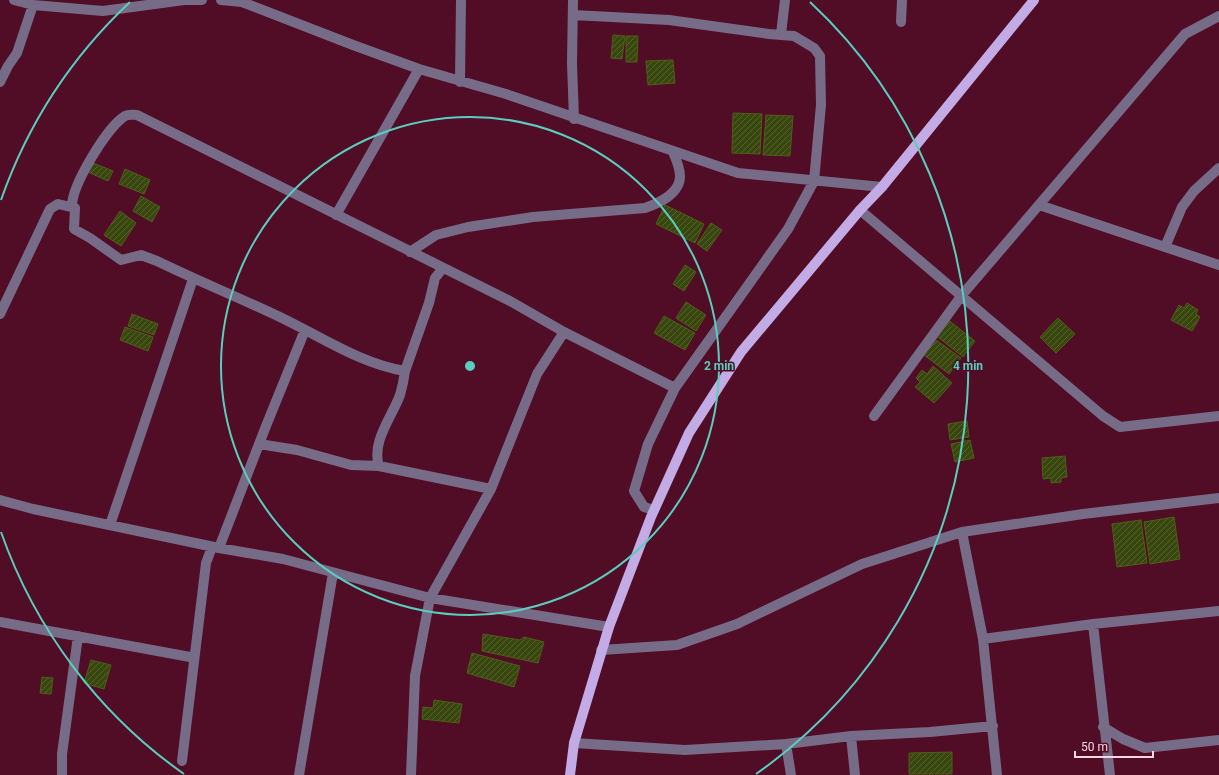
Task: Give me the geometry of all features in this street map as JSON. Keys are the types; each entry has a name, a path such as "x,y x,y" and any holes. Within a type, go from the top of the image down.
{"main road":[{"path":"570,775 574,744 608,627 654,510 689,433 741,352 860,210 882,187 1034,0"}],"street":[{"path":"14,0 33,5 103,11 184,0 202,0"},
{"path":"221,0 242,2 419,69 506,94 738,173 882,187"},
{"path":"460,82 461,0"},
{"path":"573,0 572,63 574,118"},
{"path":"781,34 785,0"},
{"path":"901,22 902,0"},
{"path":"0,82 17,53 33,5"},
{"path":"573,15 669,20 768,34 794,36 814,48 820,56 821,105 814,181 788,229 676,388 648,444 634,492 644,507 654,510"},
{"path":"874,416 962,295 1185,34 1219,16"},
{"path":"336,215 419,69"},
{"path":"405,371 379,365 140,255 121,260 90,238 74,229 74,208 72,206 72,200 81,175 107,134 118,121 128,114 137,115 510,301 564,332 676,388"},
{"path":"410,252 436,235 468,227 533,217 645,208 663,202 678,185 680,176 673,152"},
{"path":"1165,247 1182,207 1194,191 1219,168"},
{"path":"0,314 50,209 58,204 74,208"},
{"path":"1039,205 1219,266"},
{"path":"860,210 1103,416 1120,427 1219,416"},
{"path":"379,466 377,459 378,445 400,395 405,371 429,303 435,278 443,268"},
{"path":"110,525 193,279"},
{"path":"182,761 206,563 216,548 305,330"},
{"path":"411,775 415,676 430,598 491,489 538,374 564,332"},
{"path":"259,444 297,450 351,465 379,466 491,489"},
{"path":"601,650 677,645 737,624 862,564 962,532 1084,514 1219,498"},
{"path":"0,500 33,509 216,548 283,559 430,598 608,627"},
{"path":"962,532 983,639 997,775"},
{"path":"299,775 333,573"},
{"path":"983,639 1093,624 1219,611"},
{"path":"0,622 184,656 194,656"},
{"path":"1093,624 1103,727 1110,775"},
{"path":"62,775 62,754 78,636"},
{"path":"574,744 685,750 786,744 851,736 930,732 993,726"},
{"path":"1103,727 1123,739 1146,748 1219,740"},
{"path":"851,736 855,775"},
{"path":"786,744 791,775"}],"building":[{"path":"613,35 625,36 622,59 611,58"},
{"path":"626,36 638,36 637,62 626,62"},
{"path":"673,60 675,83 648,85 646,61"},
{"path":"733,113 762,114 760,154 732,153"},
{"path":"766,115 793,116 790,156 763,155"},
{"path":"93,163 113,171 108,181 88,172"},
{"path":"125,169 150,180 144,194 119,184"},
{"path":"141,196 160,207 152,222 133,211"},
{"path":"665,205 704,224 695,243 656,224"},
{"path":"120,211 136,223 121,246 104,235"},
{"path":"711,223 722,230 707,251 697,244"},
{"path":"685,265 696,272 684,291 673,284"},
{"path":"686,302 706,315 696,331 676,318"},
{"path":"1187,303 1198,310 1196,314 1200,317 1192,331 1171,320 1179,305 1184,308"},
{"path":"132,314 158,324 154,335 128,326"},
{"path":"664,316 695,333 685,350 654,333"},
{"path":"1058,318 1075,334 1056,353 1040,337"},
{"path":"947,319 975,341 963,357 934,334"},
{"path":"125,327 153,337 148,351 120,340"},
{"path":"932,337 961,358 949,374 920,352"},
{"path":"933,366 952,383 934,403 915,387 920,382 916,378 922,370 927,374"},
{"path":"967,421 969,437 950,440 948,424"},
{"path":"970,440 974,458 955,462 951,444"},
{"path":"1065,456 1067,477 1061,478 1061,482 1051,483 1051,478 1043,479 1042,458"},
{"path":"1174,517 1180,559 1150,564 1144,522"},
{"path":"1141,520 1147,563 1117,567 1112,524"},
{"path":"483,634 520,640 524,637 544,642 538,663 482,651"},
{"path":"472,653 520,666 514,687 467,673"},
{"path":"91,660 111,665 104,689 84,683"},
{"path":"42,677 53,678 51,694 40,693"},
{"path":"434,700 462,704 459,723 422,719 423,707 433,708"},
{"path":"952,752 952,774 909,774 909,753"}]}
